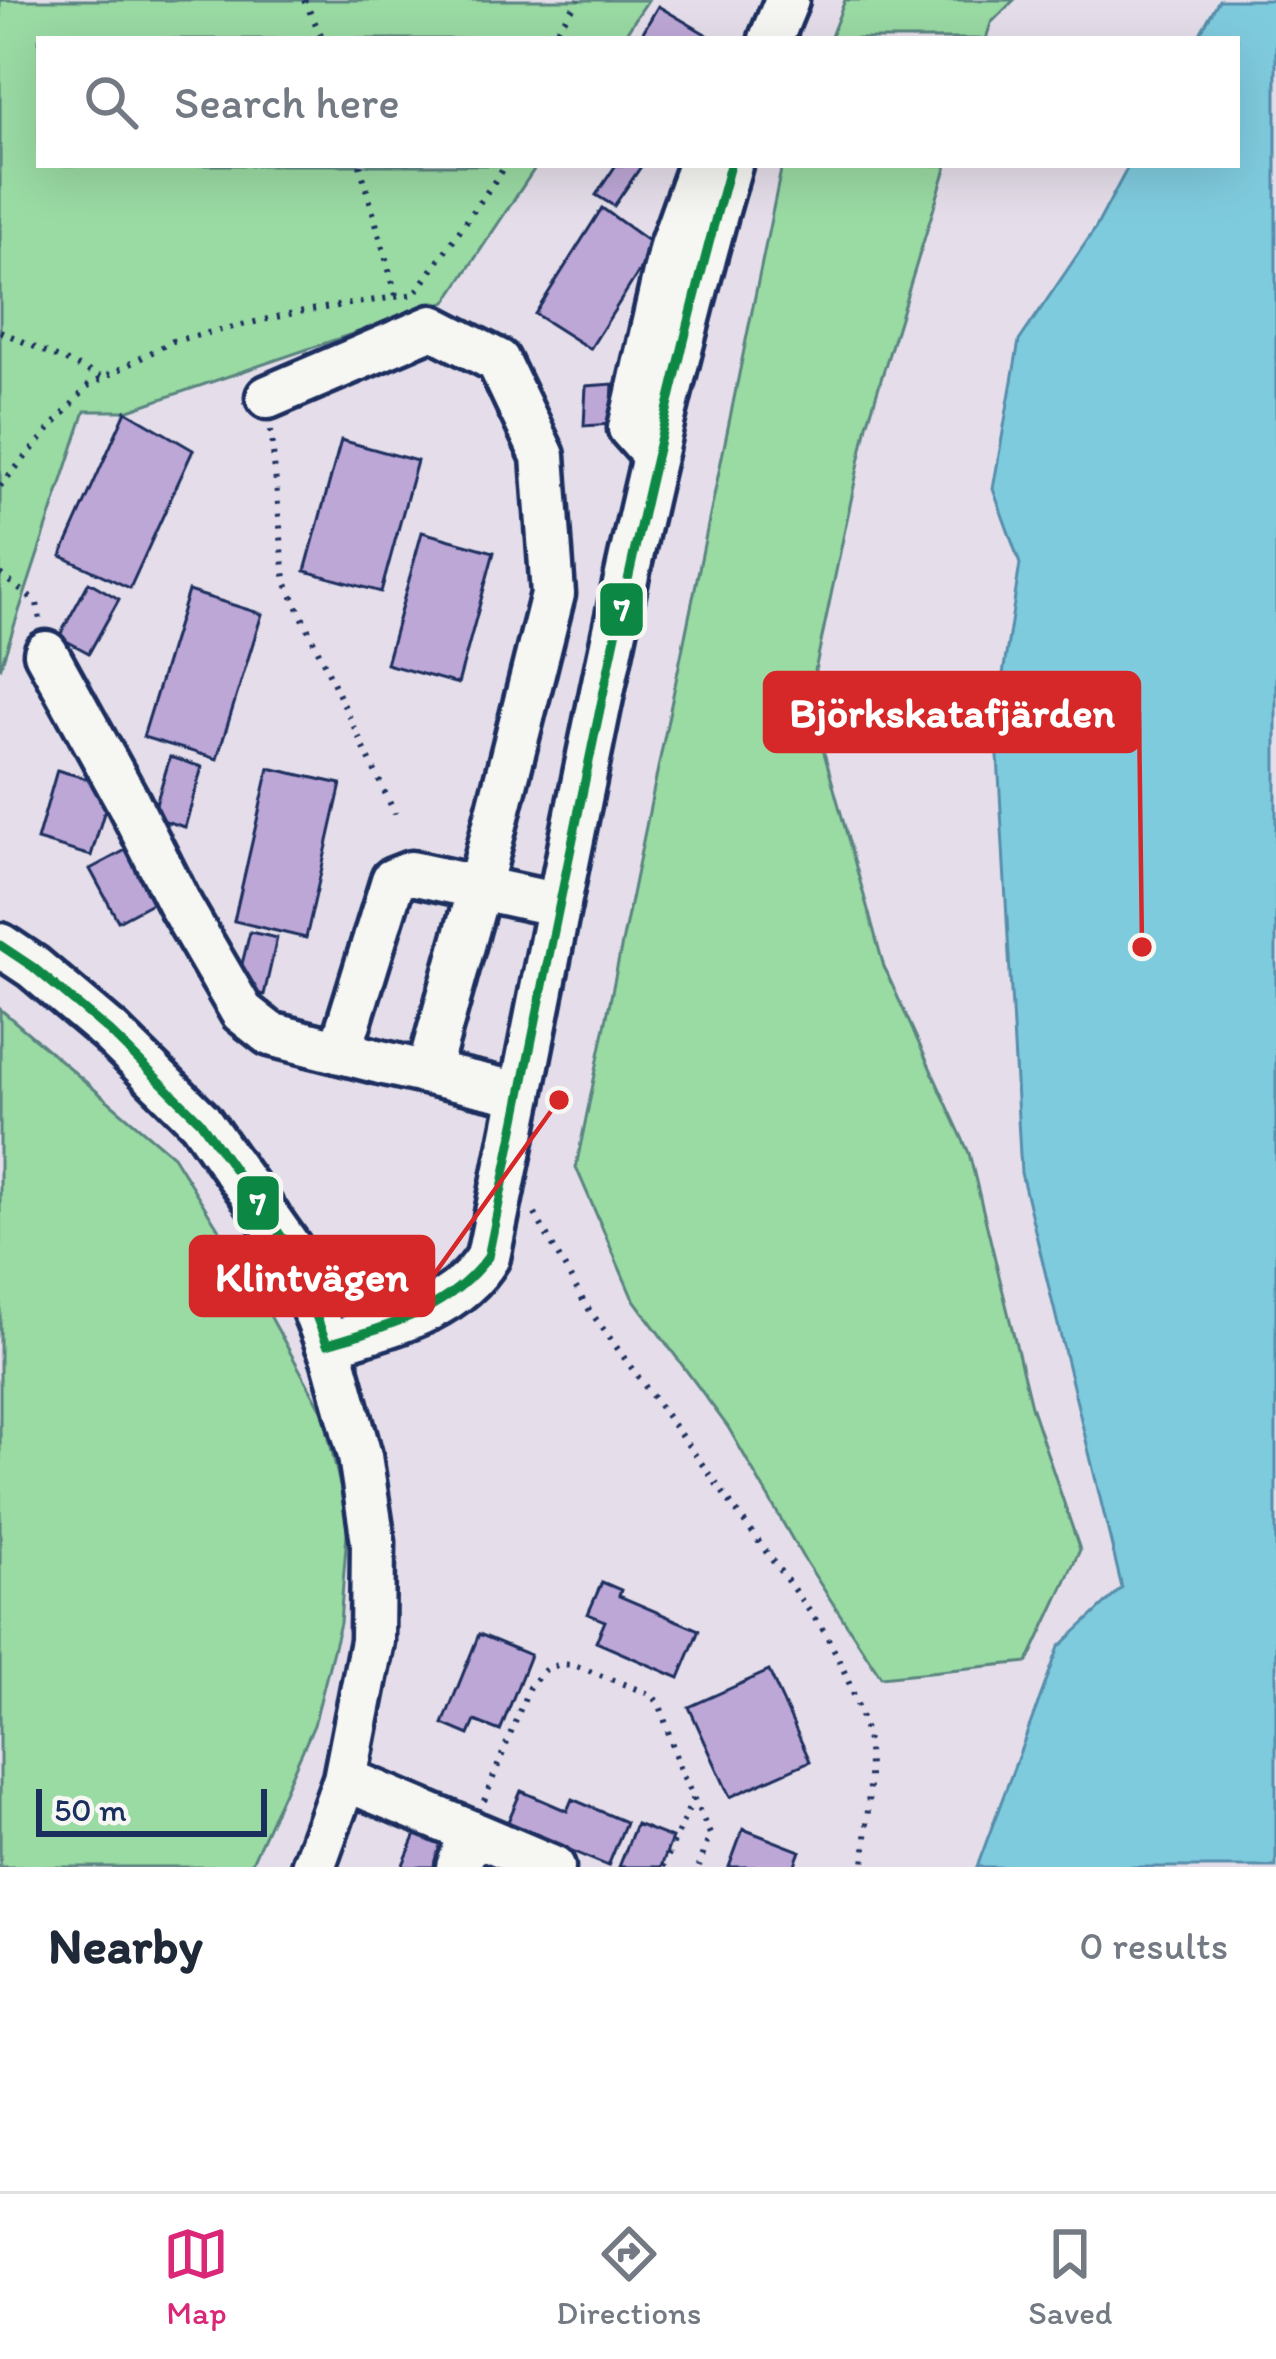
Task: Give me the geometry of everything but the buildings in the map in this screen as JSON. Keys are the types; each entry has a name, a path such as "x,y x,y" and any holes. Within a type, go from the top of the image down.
{"street":[{"path":"772,36 787,0"},
{"path":"653,454 629,428 671,246 699,168"},
{"path":"327,1344 444,1301 488,1257 653,454 729,168"},
{"path":"268,397 432,327 498,362 544,455 553,593 428,1072"},
{"path":"46,653 242,1012 270,1034 521,1094"},
{"path":"340,1052 393,880 412,873 560,904"},
{"path":"0,945 110,1032 200,1121 289,1246 327,1344 360,1456 374,1555 372,1641 345,1779 313,1867"},
{"path":"345,1779 465,1850 553,1867"}],"path":[{"path":"304,0 322,36"},
{"path":"552,36 579,0"},
{"path":"361,168 396,296"},
{"path":"0,486 88,386 173,341 298,313 415,294 504,168"},
{"path":"0,331 103,378"},
{"path":"268,397 285,580 395,814"},
{"path":"0,574 37,603 46,653"},
{"path":"530,1204 585,1304 824,1631 843,1666 867,1742 864,1867"},
{"path":"465,1850 529,1687 538,1674 560,1664 590,1669 656,1699 710,1834 700,1867"},
{"path":"663,1867 693,1799"}],"green space":[{"path":"0,0 648,0 624,36 36,36 36,168 535,168 446,302 126,411 85,411 0,669"},
{"path":"845,0 1014,0 991,23 987,36 831,36"},
{"path":"781,168 946,168 867,425 809,699 884,967 969,1153 1031,1406 1080,1550 1028,1662 881,1677 802,1556 728,1427 632,1297 576,1167"},
{"path":"0,1009 173,1156 251,1281 323,1412 348,1520 340,1623 314,1725 250,1867 0,1867"}],"water":[{"path":"1219,0 1276,0 1276,1867 977,1867 1059,1647 1122,1588 1021,1173 996,720 1020,564 993,489 1019,341 1095,229 1127,168 1240,168 1240,36 1199,36"}],"transit line":[{"name":"7","path":"0,945 110,1032 200,1121 289,1247 327,1344 415,1314 472,1276 488,1257 630,572 729,168"}],"place":[{"name":"Björkskatafjärden","path":"1142,947"},
{"name":"Klintvägen","path":"559,1100"}]}
